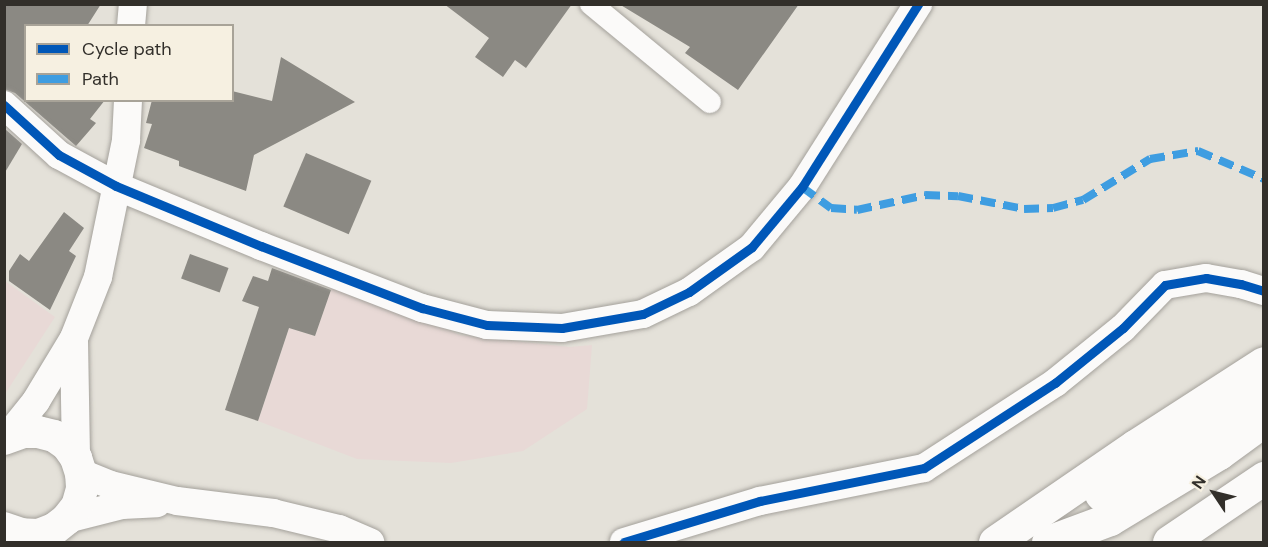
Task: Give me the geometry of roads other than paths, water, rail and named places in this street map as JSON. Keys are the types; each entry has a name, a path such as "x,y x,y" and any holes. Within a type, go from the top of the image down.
{"highway":[{"path":"995,543 1135,446 1263,363"},
{"path":"1014,543 1203,434 1263,389"},
{"path":"1048,543 1110,519 1219,453 1263,420"},
{"path":"1169,543 1263,478"}],"main road":[{"path":"4,528 21,534 38,535 54,530 77,506 82,489 79,466 67,445 54,436 38,432 23,432 6,438"}],"street":[{"path":"131,24 133,4"},
{"path":"591,4 710,102"},
{"path":"4,105 59,155 116,186 261,246 422,308 487,325 562,328 643,314 689,292 752,247 802,187 918,4"},
{"path":"6,438 36,401 74,338 98,277 126,140 128,102"},
{"path":"624,543 760,501 924,468 1055,383 1123,328 1165,285 1206,278 1252,287 1263,313"},
{"path":"74,338 79,466 111,485 177,501 273,513 339,529 370,543"},
{"path":"67,519 122,506 177,501"}]}
